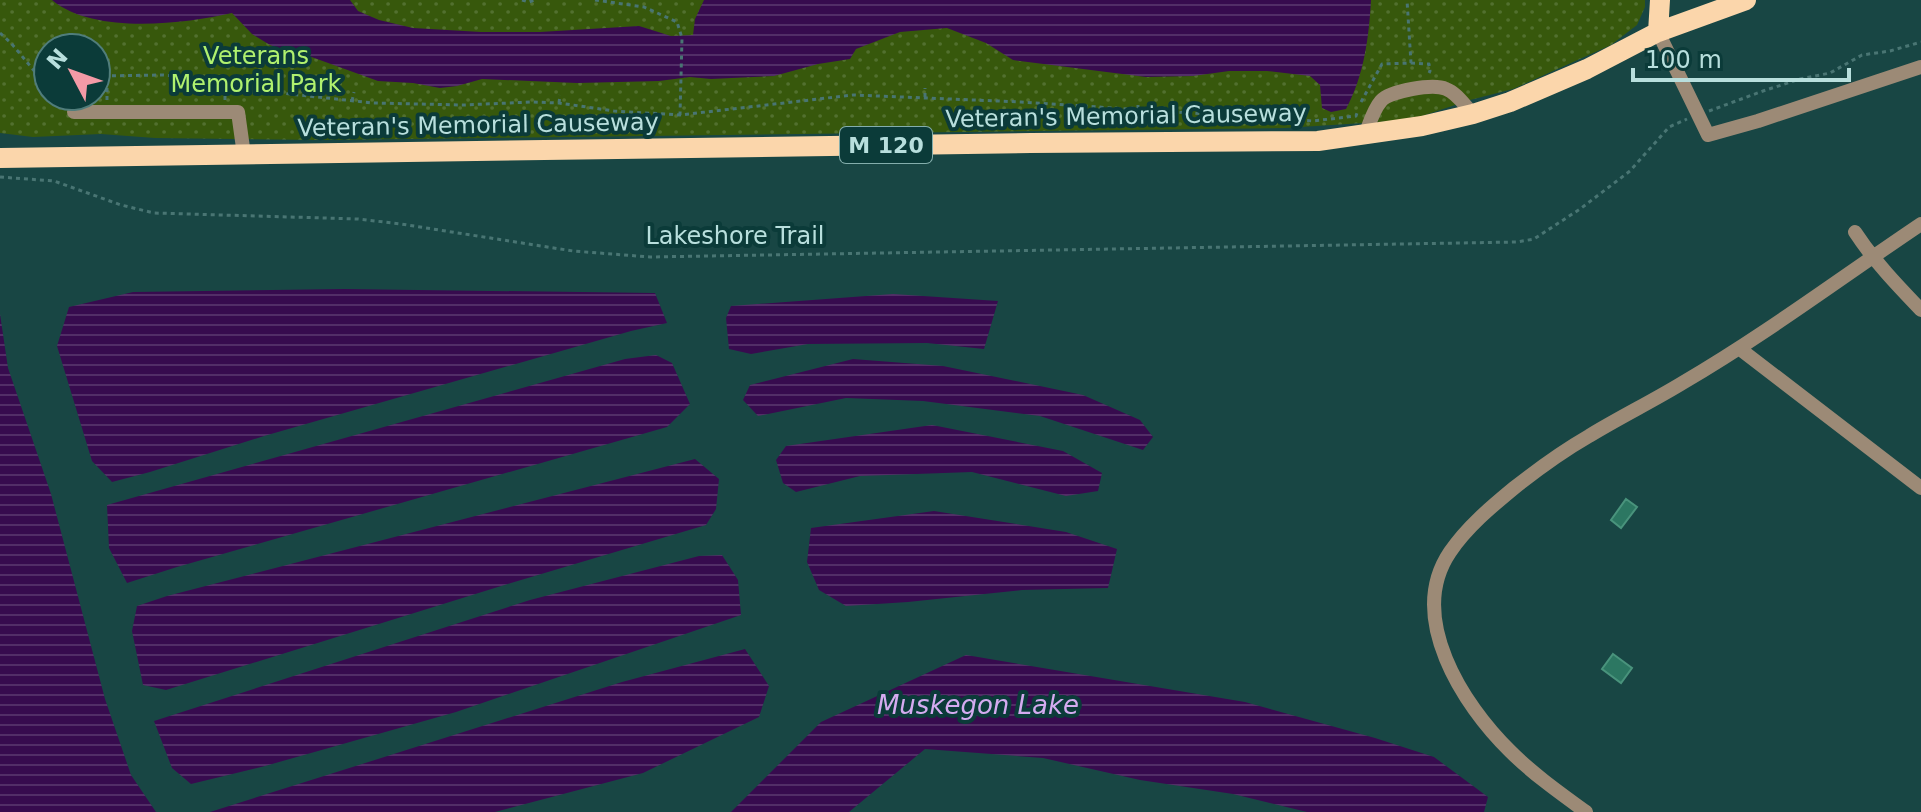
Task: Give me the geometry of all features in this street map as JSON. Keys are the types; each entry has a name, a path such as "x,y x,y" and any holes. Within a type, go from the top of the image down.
{"main road":[{"path":"1658,32 1660,0"},
{"name":"Veteran's Memorial Causeway","path":"0,158 1318,141 1422,126 1510,102 1587,69 1658,32 1746,0"}],"lane":[{"path":"1658,32 1708,135 1921,67"},
{"path":"1365,135 1383,98 1411,90 1433,86 1448,89 1473,114"},
{"path":"74,112 238,112 244,155"},
{"path":"1586,812 1510,752 1473,709 1454,675 1438,638 1434,599 1448,554 1489,508 1536,471 1587,437 1740,349 1921,224"},
{"path":"1855,232 1871,257 1921,310"},
{"path":"1740,349 1921,488"}],"path":[{"path":"522,0 534,0"},
{"path":"595,0 644,7 677,22 682,38 680,115"},
{"path":"112,76 202,78 262,91 352,101 463,105 559,103 614,111 680,115 853,95 1313,121 1356,116 1382,64 1411,63 1407,0"},
{"path":"0,33 32,68"},
{"path":"162,68 163,75"},
{"path":"925,88 925,97"},
{"path":"352,101 354,92"},
{"path":"559,103 560,95"},
{"path":"1138,101 1138,109"},
{"name":"Lakeshore Trail","path":"0,177 54,181 121,205 154,213 358,219 573,251 650,257 1477,244"}],"green space":[{"name":"Veterans Memorial Park","path":"0,0 1645,0 1637,25 1611,45 1513,89 1410,120 1285,128 323,140 155,138 101,134 33,137 0,133"}],"water":[{"path":"52,0 350,0 358,11 413,28 540,32 639,26 671,36 693,35 695,19 704,0 1371,0 1367,42 1357,83 1346,109 1331,112 1322,108 1320,85 1310,76 1229,71 1146,77 1013,60 986,43 947,28 900,32 856,49 850,59 774,76 577,83 482,79 440,88 378,81 306,55 288,52 252,34 232,13 189,21 139,24 91,18 70,11"},
{"path":"344,289 655,293 667,323 112,482 92,461 57,346 69,307 133,292"},
{"path":"893,294 998,301 984,349 927,343 808,344 751,354 729,349 726,318 731,306"},
{"path":"0,314 8,368 51,494 105,699 131,775 156,812 0,812"},
{"path":"656,355 672,363 690,404 667,427 127,583 109,548 107,505 625,359"},
{"path":"853,359 943,366 1083,395 1140,420 1153,437 1143,450 1040,416 923,401 846,398 758,416 743,400 750,385"},
{"path":"932,425 1063,451 1102,473 1098,491 1066,496 972,472 860,476 796,492 783,483 776,460 786,446"},
{"path":"695,459 719,479 716,509 706,525 166,690 143,685 132,631 137,606"},
{"path":"934,511 1066,532 1117,549 1108,588 1022,590 846,606 819,590 807,562 811,528"},
{"path":"722,555 738,580 741,615 456,712 191,784 172,768 154,721 530,600 699,556"},
{"path":"745,649 769,686 759,717 643,773 495,812 210,812 622,682"},
{"name":"Muskegon Lake","path":"966,655 1245,702 1375,738 1434,757 1488,797 1484,812 1307,812 1233,794 1140,780 1043,758 925,749 849,812 731,812 821,722"}],"building":[{"path":"1626,499 1637,507 1621,528 1611,520"},
{"path":"1613,654 1632,668 1621,683 1602,669"}]}
